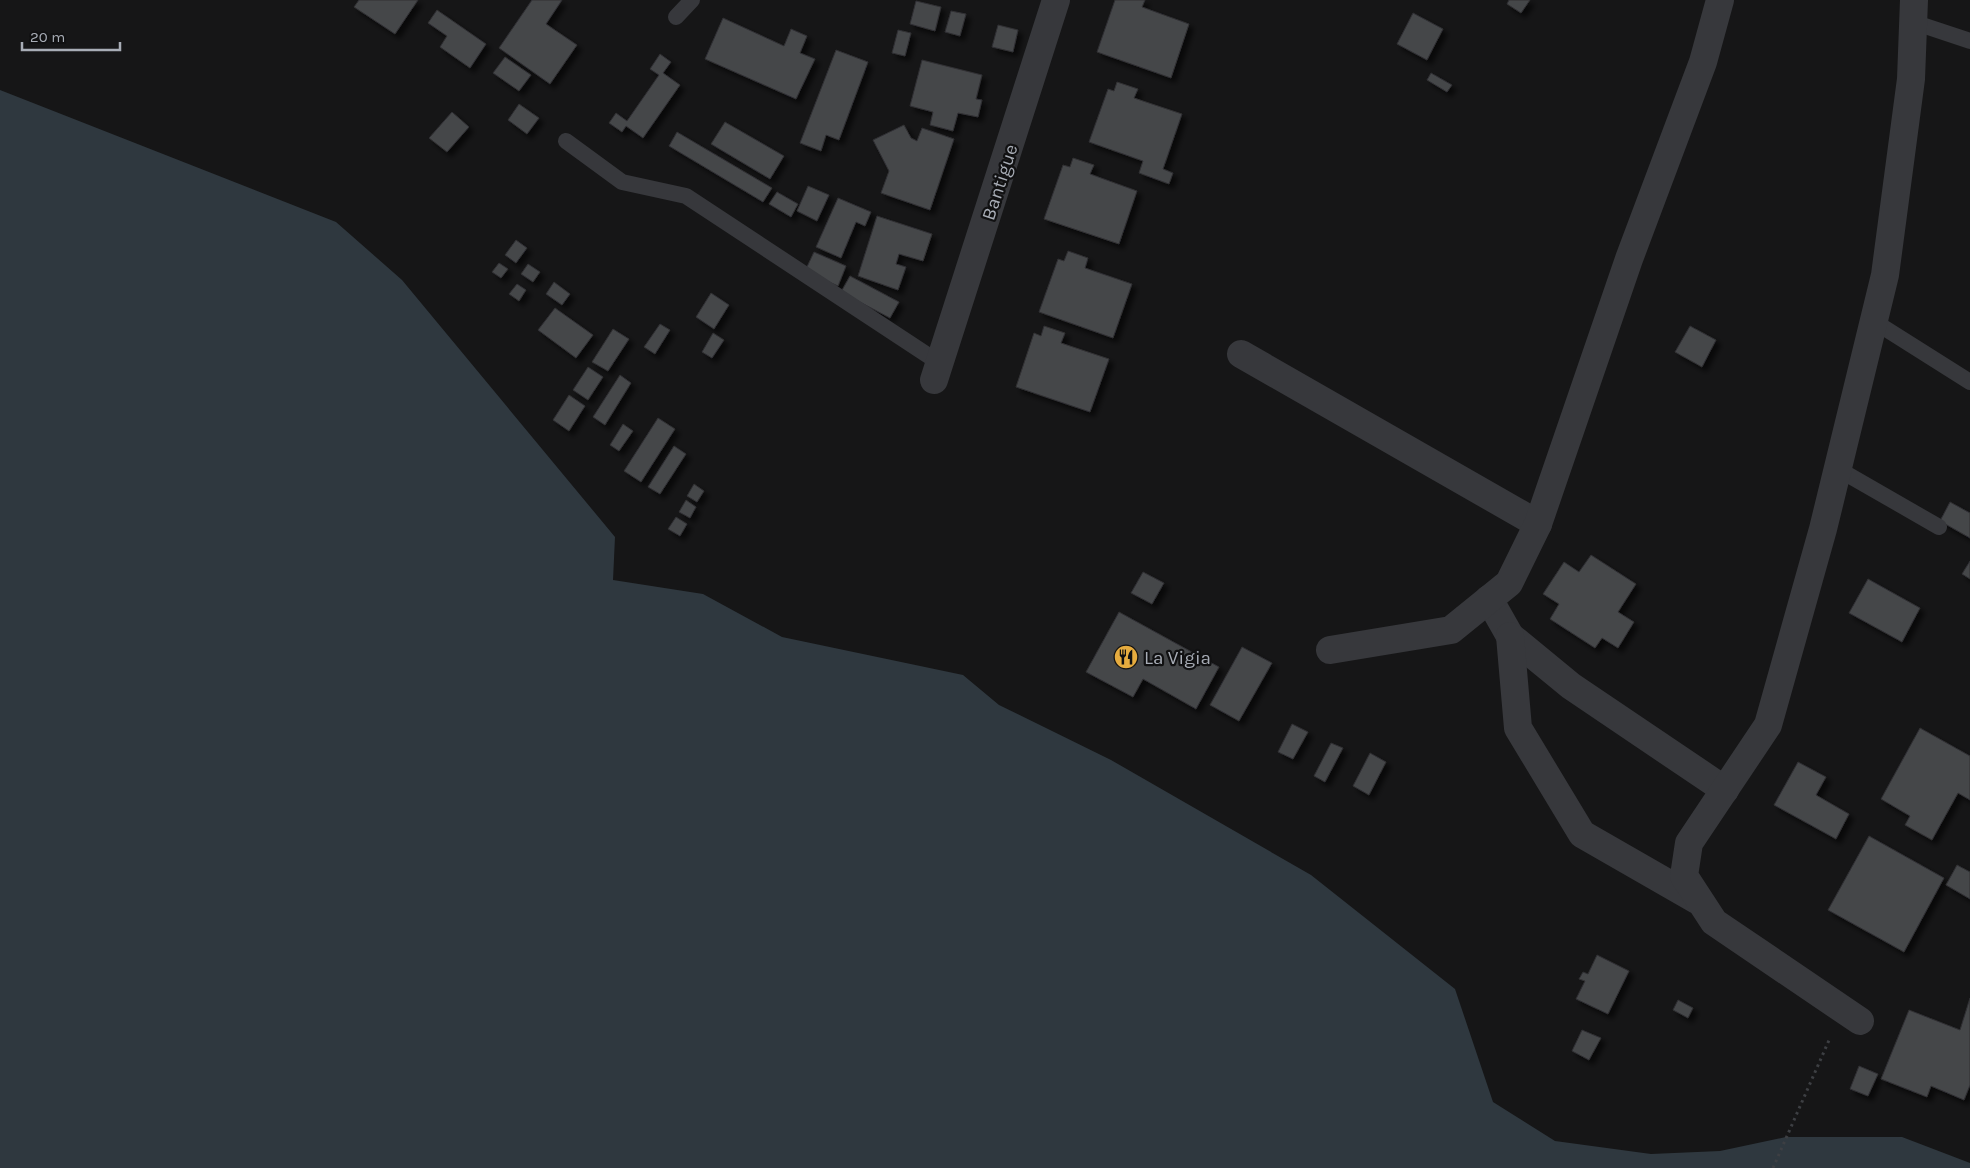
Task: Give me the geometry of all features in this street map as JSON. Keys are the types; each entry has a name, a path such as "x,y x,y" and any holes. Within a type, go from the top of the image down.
{"street":[{"name":"Bantigue","path":"937,372 1056,0"},
{"path":"1330,650 1451,630 1509,583 1538,524 1629,259 1704,62 1720,0"},
{"path":"1860,1021 1714,922 1684,876 1689,843 1768,725 1838,470 1885,275 1912,79 1914,11"},
{"path":"1241,354 1538,524"},
{"path":"1489,599 1510,636 1571,686 1725,790"},
{"path":"1510,636 1518,728 1582,834 1700,901"}],"lane":[{"path":"676,17 692,0"},
{"path":"1914,11 1970,40"},
{"path":"566,141 622,182 686,196 937,372"},
{"path":"1875,322 1970,382"},
{"path":"1838,470 1939,527"}],"path":[{"path":"1773,1168 1834,1031"}],"shaded area":[{"path":"0,90 336,222 402,280 615,537 613,580 703,594 782,637 963,675 999,705 1111,760 1311,875 1455,989 1493,1102 1555,1141 1651,1154 1720,1151 1786,1137 1902,1137 1970,1163 1970,1168 0,1168"}],"building":[{"path":"359,0 418,0 395,34 354,7"},
{"path":"532,0 562,0 546,24 577,45 550,84 499,48"},
{"path":"1115,0 1145,0 1142,7 1189,24 1171,78 1097,52"},
{"path":"1509,0 1530,0 1521,13 1507,4"},
{"path":"916,1 941,7 935,31 910,24"},
{"path":"437,10 486,44 470,68 440,47 447,36 428,23"},
{"path":"951,11 966,14 960,36 945,32"},
{"path":"1413,13 1443,29 1427,60 1397,44"},
{"path":"723,18 784,46 791,29 807,36 800,53 815,59 796,99 705,59"},
{"path":"998,25 1018,30 1013,52 992,47"},
{"path":"898,30 911,33 905,56 892,53"},
{"path":"836,50 868,62 839,140 826,135 821,151 800,143"},
{"path":"660,54 671,62 663,73 680,85 643,138 626,126 622,132 609,123 616,113 627,121 659,75 650,69"},
{"path":"505,57 531,75 519,91 493,73"},
{"path":"922,60 982,75 976,99 982,100 978,117 958,113 953,131 930,125 933,112 910,106"},
{"path":"1431,73 1452,85 1447,92 1427,80"},
{"path":"1117,82 1138,89 1134,98 1182,114 1163,169 1173,173 1169,184 1139,173 1143,161 1089,142 1108,89 1114,91"},
{"path":"519,104 539,118 527,134 508,120"},
{"path":"452,112 469,127 447,152 429,138"},
{"path":"725,122 784,156 770,179 711,144"},
{"path":"904,125 911,138 917,141 922,128 954,139 930,210 881,193 889,171 873,140"},
{"path":"677,132 772,188 763,202 669,146"},
{"path":"1073,158 1094,165 1090,174 1137,191 1119,244 1044,219 1063,165 1070,167"},
{"path":"808,186 829,195 817,221 797,211"},
{"path":"777,192 798,204 791,217 769,204"},
{"path":"838,198 871,212 865,226 856,222 841,258 816,247"},
{"path":"877,216 932,234 923,261 899,254 896,264 906,267 898,290 858,276"},
{"path":"516,240 527,248 516,263 505,255"},
{"path":"1068,251 1088,258 1085,268 1132,284 1113,338 1039,312 1058,259 1064,261"},
{"path":"814,252 846,266 838,286 805,271"},
{"path":"499,263 508,269 501,278 492,272"},
{"path":"528,264 540,272 533,282 521,274"},
{"path":"850,276 899,302 890,318 841,292"},
{"path":"554,282 570,294 562,305 546,294"},
{"path":"517,284 526,290 519,301 509,294"},
{"path":"711,293 729,305 714,329 696,317"},
{"path":"555,308 593,335 576,358 538,330"},
{"path":"660,324 670,330 655,354 644,347"},
{"path":"1044,326 1065,333 1061,343 1109,359 1090,412 1016,387 1034,333 1041,336"},
{"path":"1690,326 1716,340 1702,367 1675,352"},
{"path":"613,329 629,339 608,371 592,362"},
{"path":"713,333 724,340 712,358 702,352"},
{"path":"588,367 603,377 588,400 573,390"},
{"path":"620,375 631,383 605,425 593,417"},
{"path":"569,395 585,406 569,431 553,420"},
{"path":"658,418 675,429 641,482 624,471"},
{"path":"623,424 633,431 619,451 610,445"},
{"path":"674,446 686,454 660,494 648,487"},
{"path":"694,484 704,491 697,502 687,496"},
{"path":"686,500 696,507 690,518 679,512"},
{"path":"1950,502 1970,513 1970,538 1940,521"},
{"path":"676,517 687,524 680,536 668,529"},
{"path":"1591,555 1636,584 1618,612 1634,622 1618,648 1602,638 1595,648 1550,619 1559,604 1543,594 1564,562 1579,572"},
{"path":"1970,561 1970,579 1962,574"},
{"path":"1143,572 1164,583 1152,604 1131,593"},
{"path":"1868,579 1920,608 1902,642 1849,613"},
{"path":"1119,612 1219,667 1196,709 1143,679 1133,697 1086,672"},
{"path":"1242,647 1272,663 1239,721 1210,705"},
{"path":"1292,724 1308,732 1293,759 1278,752"},
{"path":"1920,728 1970,756 1970,800 1958,793 1932,840 1905,825 1910,816 1881,799"},
{"path":"1331,743 1343,748 1325,782 1314,776"},
{"path":"1370,753 1386,762 1369,795 1353,786"},
{"path":"1798,762 1826,777 1816,795 1849,814 1836,839 1774,805"},
{"path":"1869,836 1944,878 1904,952 1828,910"},
{"path":"1957,865 1970,872 1970,899 1946,885"},
{"path":"1597,955 1629,971 1608,1014 1576,999 1585,981 1579,979 1583,972 1588,974"},
{"path":"1970,998 1970,1085 1964,1100 1931,1086 1927,1097 1881,1079 1909,1010 1960,1030"},
{"path":"1678,1000 1693,1008 1688,1018 1673,1010"},
{"path":"1582,1030 1601,1038 1589,1060 1572,1051"},
{"path":"1859,1066 1878,1074 1868,1096 1850,1089"}],"place":[{"name":"La Vigia","path":"1126,657"}]}
